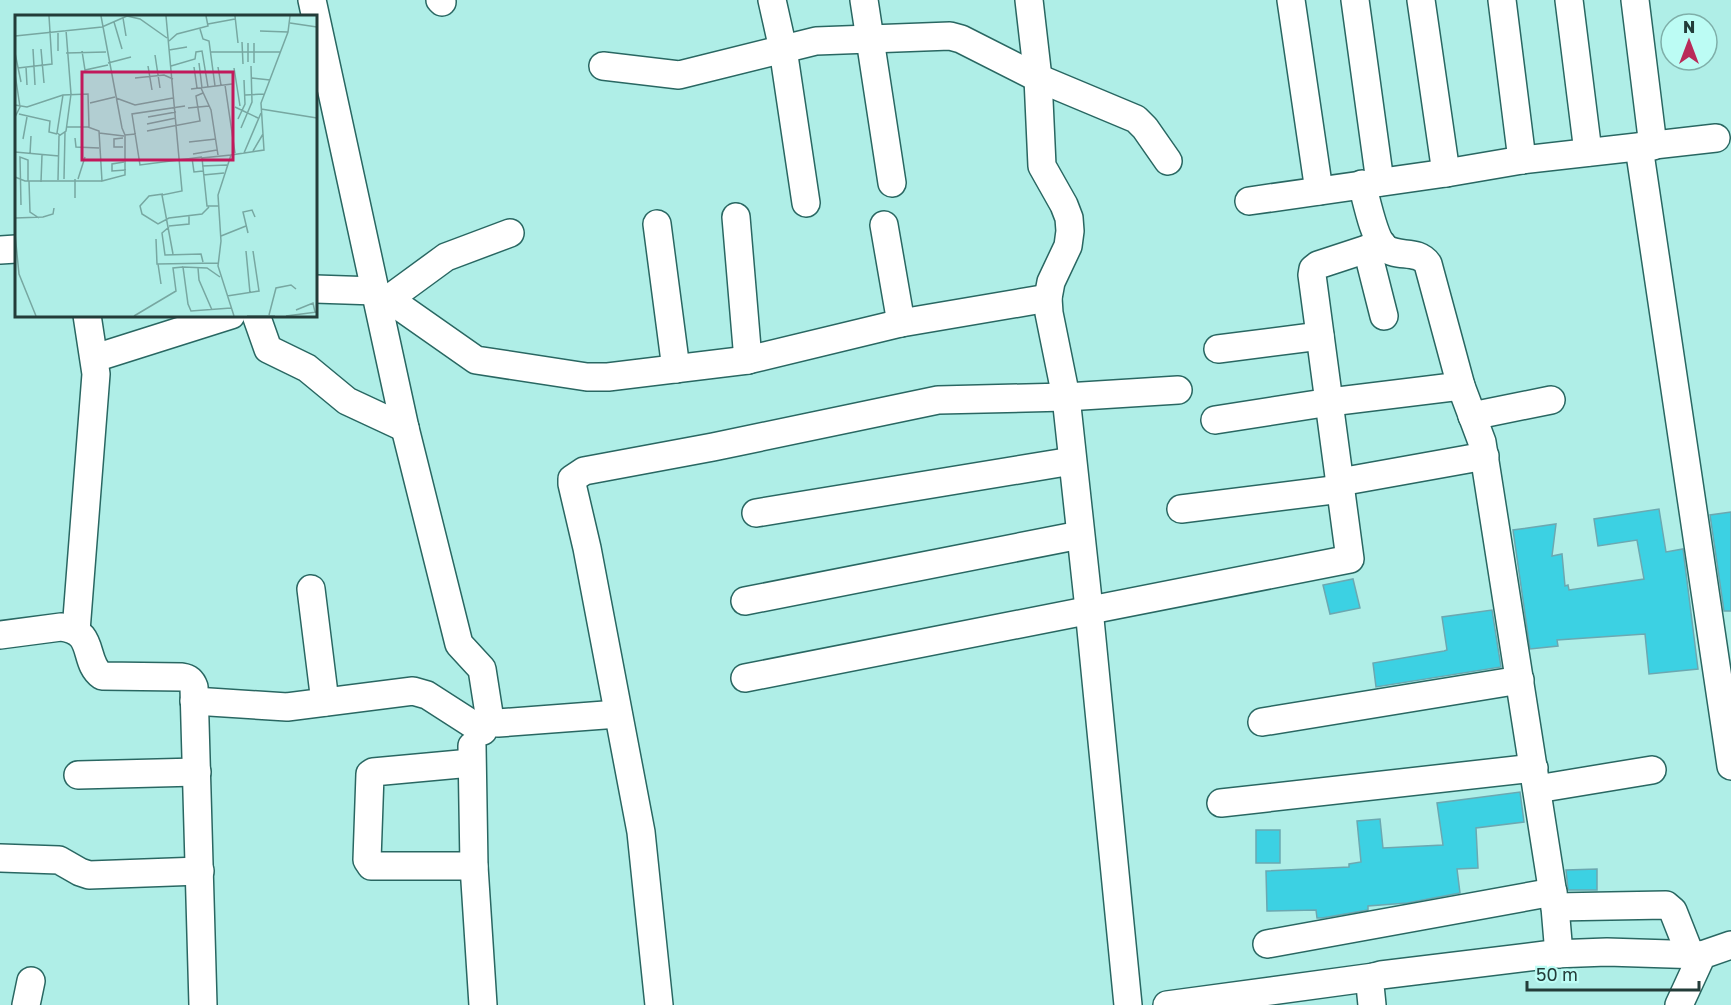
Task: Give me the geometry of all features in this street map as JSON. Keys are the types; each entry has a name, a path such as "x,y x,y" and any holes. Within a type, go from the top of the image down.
{"street":[{"path":"312,0 315,15"},
{"path":"772,0 783,49 806,203"},
{"path":"864,0 892,183"},
{"path":"1029,0 1038,78 1042,166 1064,205 1070,231 1068,246 1051,282 1048,298 1049,313 1066,397 1128,1005"},
{"path":"1291,0 1319,190"},
{"path":"1355,0 1375,247 1383,316"},
{"path":"1421,0 1446,173"},
{"path":"1502,0 1522,160"},
{"path":"1569,0 1587,152"},
{"path":"1635,0 1646,147 1731,766"},
{"path":"316,17 381,299 405,428 459,644 482,669 488,726 472,747 471,763 474,866 483,1005"},
{"path":"603,66 679,75 816,41 950,36 962,39 1038,78 1136,119 1168,161"},
{"path":"1249,201 1522,160 1716,138"},
{"path":"736,217 748,360"},
{"path":"657,224 676,369"},
{"path":"884,225 901,322"},
{"path":"381,299 446,258 510,233"},
{"path":"745,678 1089,609 1350,560 1330,402 1311,281 1313,269 1318,265 1375,247 1420,256 1428,264 1461,386 1485,456 1554,899 1559,954"},
{"path":"0,250 15,249"},
{"path":"316,289 381,299 468,355 484,362 597,377 748,360 901,322 1048,298"},
{"path":"76,631 96,374 87,316"},
{"path":"95,358 228,316"},
{"path":"256,316 268,349 307,368 347,401 405,428"},
{"path":"1218,349 1320,336"},
{"path":"1215,420 1330,402 1461,386"},
{"path":"659,1005 641,832 587,548 572,484 577,474 939,400 1066,397 1178,390"},
{"path":"1472,416 1551,400"},
{"path":"1181,508 1341,486 1485,456"},
{"path":"756,513 1072,461"},
{"path":"745,601 1080,535"},
{"path":"311,589 325,702"},
{"path":"0,635 61,627 76,631 86,640 96,671 102,676 188,678 194,687 203,1005"},
{"path":"1262,722 1520,680"},
{"path":"194,701 275,707 413,691 427,695 488,726 618,714"},
{"path":"471,763 370,774 367,860 371,866 474,866"},
{"path":"1221,803 1652,770"},
{"path":"78,775 197,772"},
{"path":"0,858 59,860 80,873 89,875 200,871"},
{"path":"1267,944 1554,899 1666,905 1673,911 1696,955 1679,1005"},
{"path":"1167,1005 1265,998 1374,977 1559,954 1607,952 1696,955 1731,945"},
{"path":"1372,1005 1370,985 1374,977"}],"building":[{"path":"1659,509 1666,552 1683,549 1698,669 1649,674 1645,634 1557,640 1558,646 1530,649 1513,530 1556,524 1552,556 1562,554 1565,586 1568,585 1569,590 1644,579 1637,540 1598,546 1594,519"},
{"path":"1731,512 1731,611 1724,611 1710,515"},
{"path":"1353,579 1360,608 1330,614 1323,585"},
{"path":"1492,610 1501,667 1376,687 1373,663 1447,650 1442,617"},
{"path":"1520,792 1524,822 1476,828 1478,868 1457,869 1460,893 1407,903 1368,906 1368,910 1322,918 1317,918 1316,910 1267,911 1266,871 1349,867 1349,864 1361,862 1357,821 1380,819 1383,848 1443,845 1437,803"},
{"path":"1256,830 1280,830 1280,863 1256,863"},
{"path":"1597,869 1597,890 1568,890 1566,870"}]}
